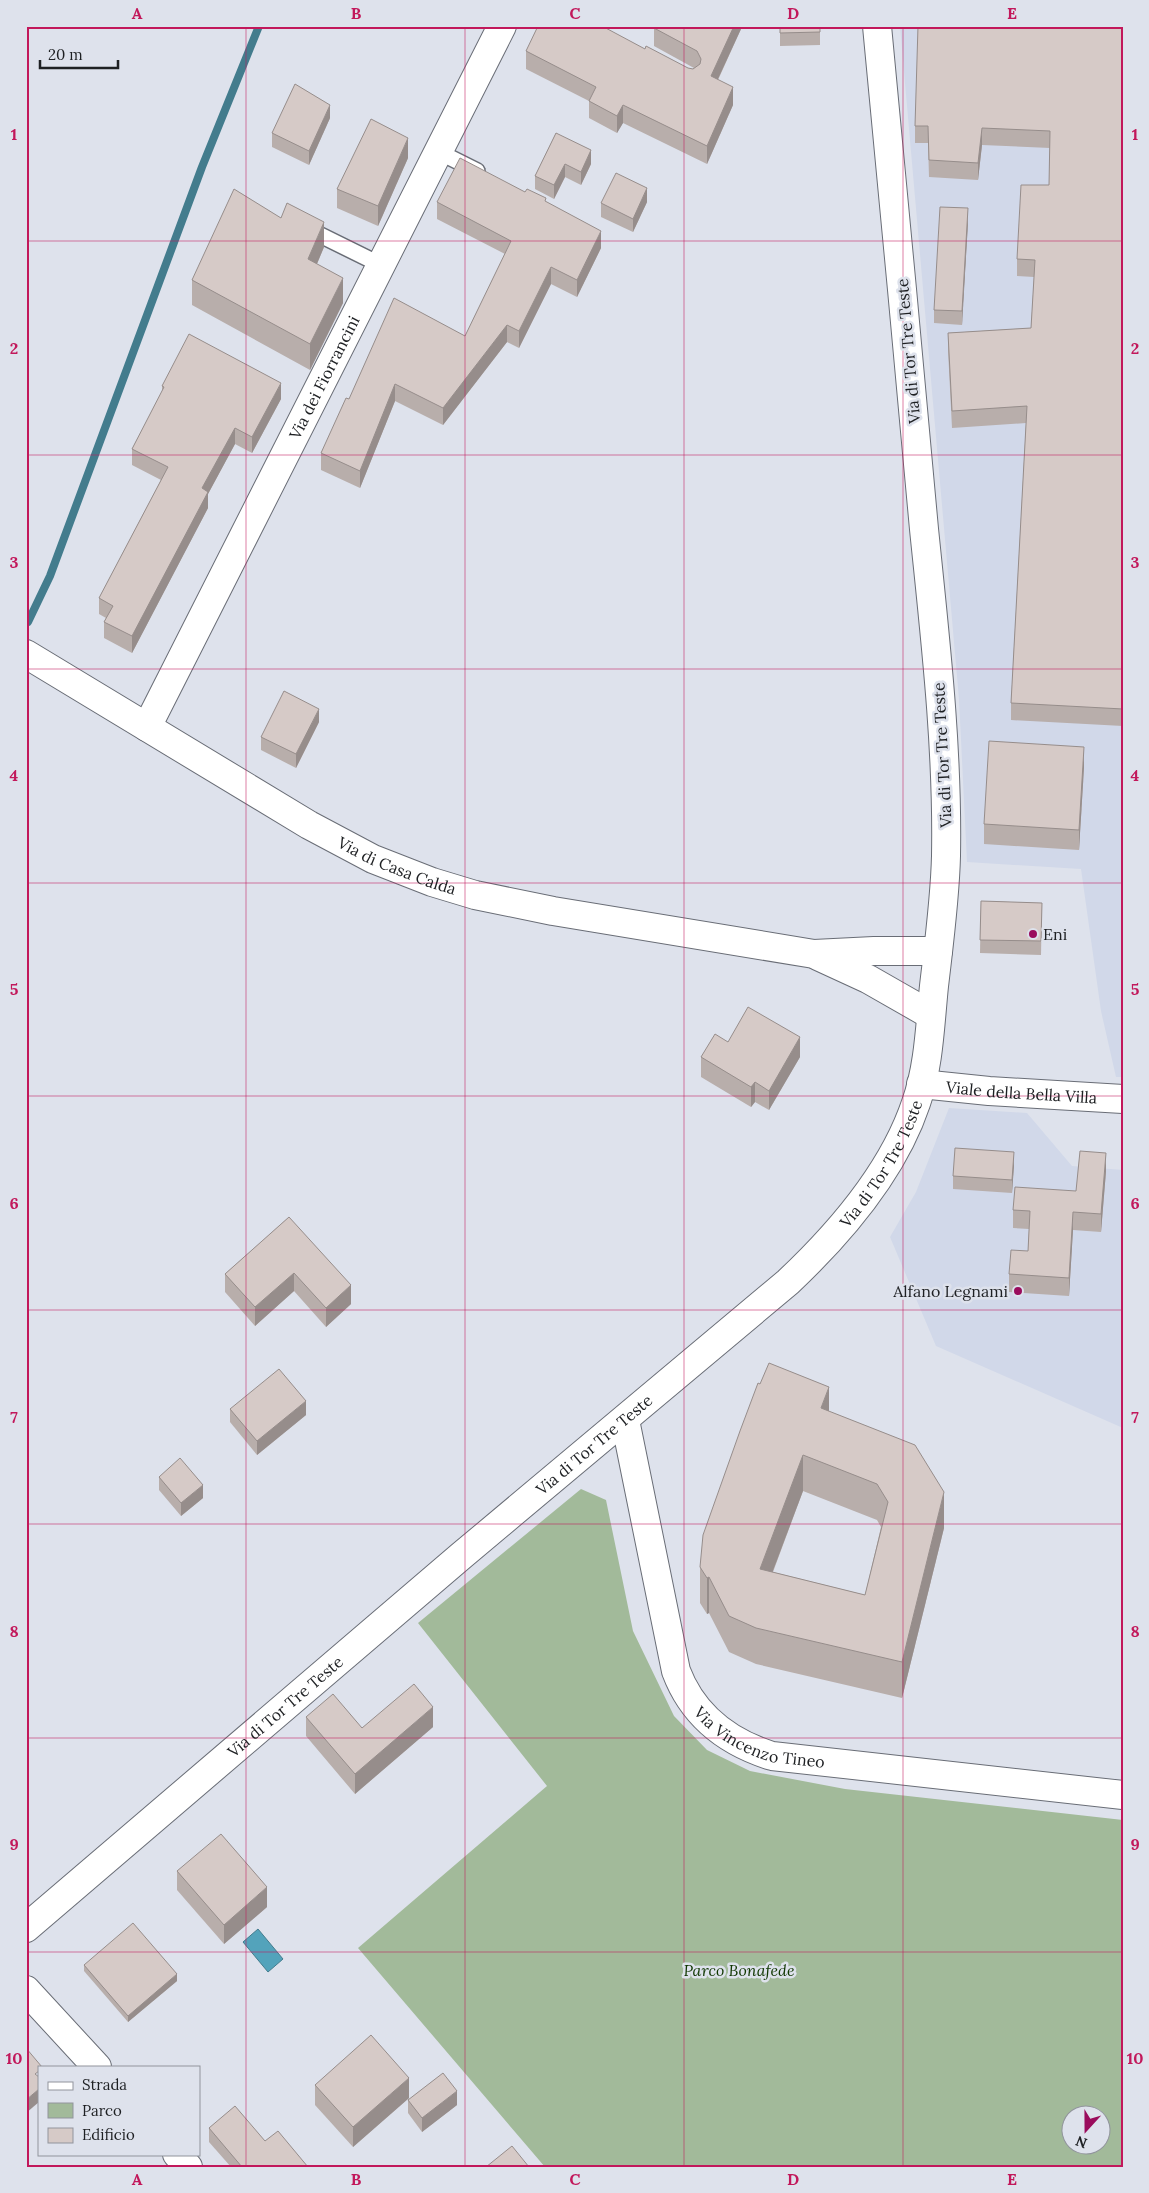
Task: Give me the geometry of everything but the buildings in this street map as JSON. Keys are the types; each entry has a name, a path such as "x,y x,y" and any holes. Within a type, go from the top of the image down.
{"street":[{"name":"Via dei Fiorrancini","path":"147,727 502,26"},
{"name":"Via di Tor Tre Teste","path":"26,1928 461,1556 782,1287 839,1228 872,1187 899,1142 915,1107 921,1084 931,1016 943,899 946,837 938,682 877,26"},
{"name":"Via di Casa Calda","path":"26,654 266,800 336,840 387,866 432,882 474,895 553,911 814,954 874,951 938,951"},
{"name":"Via di Casa Calda","path":"814,954 868,979 931,1016"},
{"name":"Viale della Bella Villa","path":"921,1084 981,1090 1123,1099"},
{"name":"Via Vincenzo Tineo","path":"625,1420 676,1671 682,1687 692,1701 717,1728 734,1742 772,1756 1123,1795"},
{"path":"26,1990 96,2066"},
{"path":"179,2156 188,2167"}],"lane":[{"path":"439,152 491,178"},
{"path":"294,222 381,265"}],"shaded area":[{"path":"900,26 1123,26 1123,1077 1116,1077 1101,1011 1081,869 967,862 959,699"},
{"name":"Alfano Legnami","path":"949,1108 1027,1113 1072,1166 1123,1170 1123,1428 936,1346 890,1237 916,1192"}],"green space":[{"name":"Parco Bonafede","path":"581,1489 606,1500 633,1631 674,1716 707,1750 750,1771 845,1789 1123,1820 1123,2167 545,2167 358,1948 547,1786 418,1623"}],"water":[{"path":"258,1929 283,1959 268,1972 243,1942"}],"waterway":[{"path":"28,622 50,576 202,167 259,26"}],"place":[{"name":"Eni","path":"1033,934"},
{"name":"Alfano Legnami","path":"1018,1291"}]}
